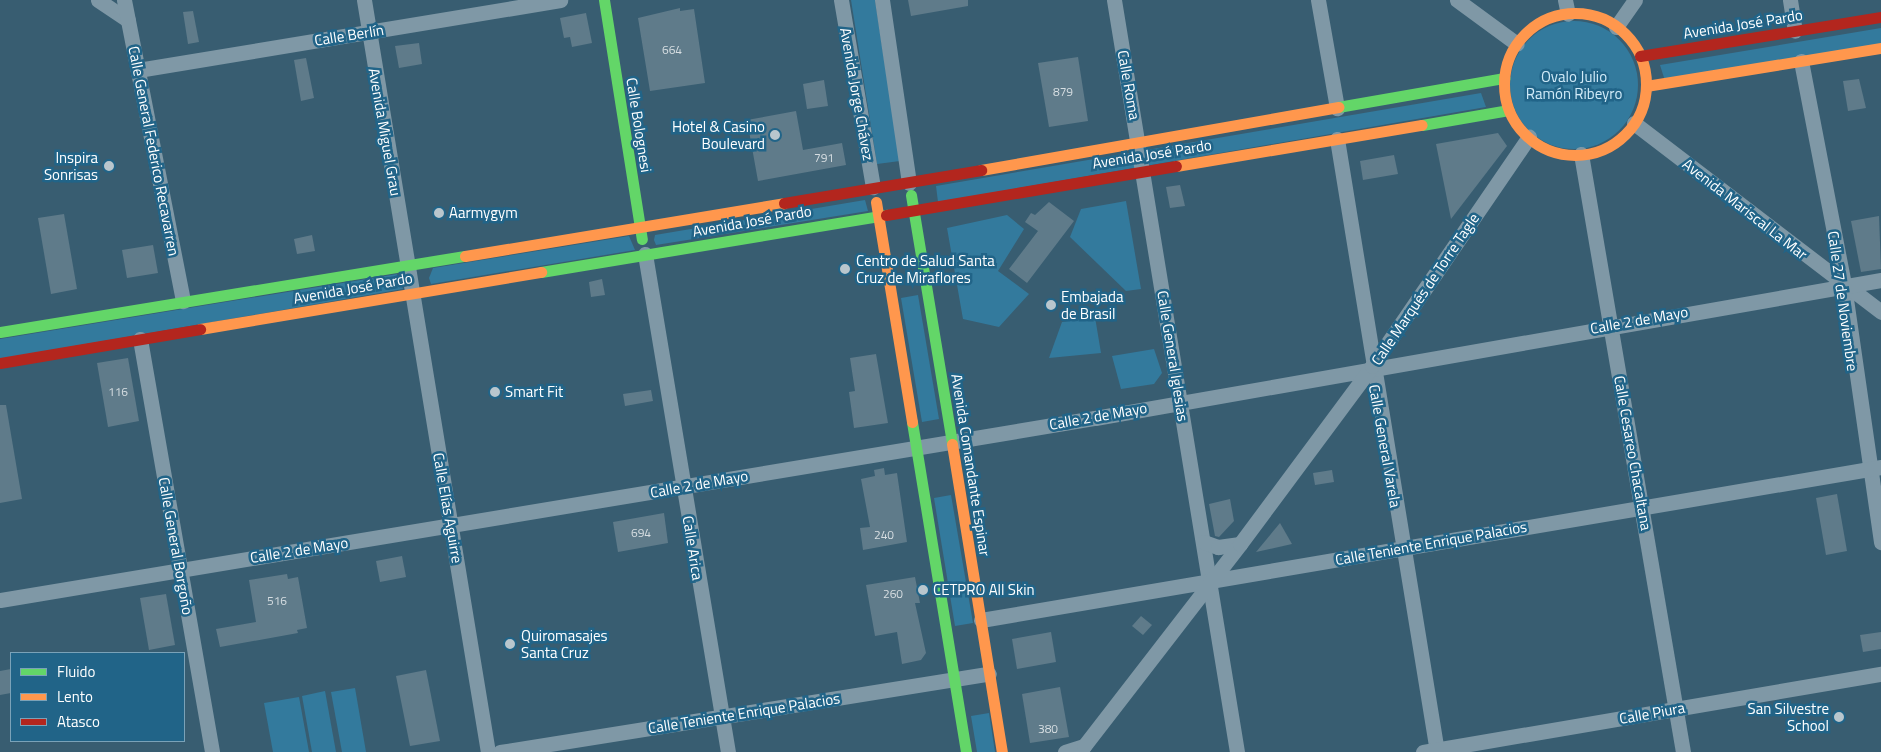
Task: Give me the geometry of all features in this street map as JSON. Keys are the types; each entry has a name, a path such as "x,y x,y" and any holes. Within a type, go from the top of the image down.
{"main road":[{"name":"Calle Bolognesi","path":"604,0 645,254"},
{"path":"1566,7 1593,16 1616,27 1640,56 1646,86 1634,123 1609,146 1581,154 1557,152 1529,137 1509,110 1505,78 1517,44 1540,23 1566,7"},
{"name":"Avenida José Pardo","path":"1640,56 1881,17"},
{"path":"1646,86 1881,48"},
{"name":"Avenida José Pardo","path":"0,332 640,225 873,187 909,183 1505,78"},
{"name":"Avenida José Pardo","path":"0,363 1509,110"},
{"name":"Avenida Comandante Espinar","path":"909,183 1002,752"},
{"path":"873,187 966,752"}],"street":[{"path":"98,0 128,20"},
{"name":"Calle General Federico Recavarren","path":"124,0 183,301"},
{"name":"Avenida Miguel Grau","path":"364,0 407,264"},
{"name":"Calle Berlín","path":"138,70 560,0"},
{"name":"Avenida Jorge Chávez","path":"841,0 873,187"},
{"path":"882,0 909,183"},
{"name":"Calle Roma","path":"1114,0 1144,171"},
{"path":"1318,0 1337,108"},
{"path":"1457,0 1517,44"},
{"path":"1616,27 1635,0"},
{"path":"1790,0 1795,31"},
{"name":"Calle 27 de Noviembre","path":"1801,61 1844,285 1874,468 1881,542"},
{"name":"Avenida Mariscal La Mar","path":"1634,123 1881,312"},
{"name":"Calle Marqués de Torre Tagle","path":"1073,751 1192,607 1240,544 1372,366 1529,137"},
{"name":"Calle General Varela","path":"1337,139 1432,751"},
{"name":"Calle Cesareo Chacaltana","path":"1581,154 1678,708 1683,752"},
{"name":"Calle General Iglesias","path":"1144,171 1237,752"},
{"name":"Calle Arica","path":"645,254 728,752"},
{"name":"Calle Elías Aguirre","path":"407,264 488,752"},
{"name":"Calle 2 de Mayo","path":"0,600 951,441 1372,366 1881,280"},
{"name":"Calle General Borgoño","path":"140,339 212,752"},
{"path":"1386,345 1388,357 1397,362"},
{"name":"Calle Teniente Enrique Palacios","path":"981,620 1874,468"},
{"path":"1204,542 1218,547 1240,544"},
{"path":"1185,585 1193,595 1192,607"},
{"name":"Calle Teniente Enrique Palacios","path":"500,752 989,674"},
{"name":"Calle Piura","path":"1432,751 1881,674"}],"green space":[{"path":"851,0 875,0 900,161 877,164"},
{"name":"Ovalo Julio Ramón Ribeyro","path":"1574,21 1587,22 1599,26 1619,40 1633,60 1637,72 1637,98 1633,110 1619,130 1599,144 1587,148 1574,149 1561,148 1549,144 1529,130 1515,110 1511,98 1510,85 1511,72 1515,60 1529,40 1549,26 1561,22"},
{"path":"1881,28 1881,48 1666,84 1660,65"},
{"path":"1481,93 1486,107 938,202 936,186"},
{"path":"865,200 868,211 656,245 654,240 655,235"},
{"path":"1126,201 1141,289 1126,291 1070,237 1081,209"},
{"path":"1007,215 1024,229 998,271 1029,294 999,327 963,319 947,228"},
{"path":"629,236 635,250 431,284 429,278 433,268"},
{"path":"397,274 403,289 0,359 0,339"},
{"path":"918,295 939,419 922,422 901,298"},
{"path":"1095,317 1101,353 1049,358 1062,322"},
{"path":"1154,349 1162,373 1154,384 1121,389 1112,356"},
{"path":"951,495 973,623 955,626 934,498"},
{"path":"355,688 366,752 342,752 331,692"},
{"path":"325,691 336,752 312,752 302,696"},
{"path":"299,697 309,752 273,752 264,703"},
{"path":"989,713 995,752 977,752 971,716"}],"building":[{"path":"908,0 968,0 968,6 911,16"},
{"path":"680,8 680,11 694,9 705,83 650,91 638,18"},
{"path":"193,11 199,42 188,44 183,12"},
{"path":"586,13 592,43 572,47 570,37 564,38 560,18"},
{"path":"419,43 422,64 399,68 395,46"},
{"path":"1078,57 1088,121 1049,127 1038,63"},
{"path":"306,58 314,98 301,101 294,60"},
{"path":"1859,79 1866,108 1848,111 1843,81"},
{"path":"824,80 828,106 807,109 803,84"},
{"name":"Hotel & Casino Boulevard","path":"796,111 803,150 842,143 846,165 758,181 747,120"},
{"path":"1498,133 1507,146 1451,219 1436,144"},
{"path":"1394,155 1398,174 1363,180 1360,161"},
{"path":"1180,185 1185,206 1170,208 1166,187"},
{"path":"1049,202 1074,221 1027,283 1009,269 1038,231 1025,222 1031,213 1035,215"},
{"path":"64,214 77,289 51,294 38,218"},
{"path":"1879,216 1881,269 1861,272 1851,221"},
{"path":"312,235 315,251 297,254 294,239"},
{"path":"153,245 158,273 127,278 122,250"},
{"path":"602,279 605,295 591,297 589,282"},
{"path":"876,354 888,423 854,428 849,392 855,391 850,358"},
{"path":"128,358 139,421 108,427 97,363"},
{"path":"651,390 653,401 625,406 623,394"},
{"path":"0,405 6,405 22,499 0,503"},
{"path":"884,468 885,475 897,473 907,542 863,550 860,528 870,527 861,479 875,476 874,470"},
{"path":"1332,470 1334,482 1315,485 1313,473"},
{"path":"1837,494 1847,551 1826,555 1816,498"},
{"path":"1230,499 1234,521 1219,537 1215,536 1209,504"},
{"path":"664,513 668,543 618,552 613,522"},
{"path":"1280,523 1292,544 1256,552"},
{"path":"402,556 406,577 380,582 376,561"},
{"path":"287,574 288,579 298,577 307,628 297,630 298,633 220,647 216,629 256,622 249,580"},
{"path":"915,577 920,603 915,603 926,653 921,660 902,664 897,632 875,636 866,585"},
{"path":"166,594 175,645 149,650 140,598"},
{"path":"1141,616 1152,625 1143,635 1132,626"},
{"path":"1051,632 1056,662 1017,669 1012,639"},
{"path":"1881,632 1881,649 1863,652 1860,635"},
{"path":"10,669 10,693 0,695 0,671"},
{"path":"426,670 440,741 410,746 396,676"},
{"path":"1060,687 1069,737 1030,743 1022,694"}],"traffic: fast":[{"path":"604,0 642,239"},
{"path":"1338,107 1505,78"},
{"path":"1422,125 1509,110"},
{"path":"911,195 952,444"},
{"path":"541,272 886,215"},
{"path":"0,332 465,256"},
{"path":"912,422 966,752"}],"traffic: slow":[{"path":"1575,13 1602,19 1614,25 1625,34 1634,45 1640,57 1646,84 1640,111 1634,123 1625,134 1614,143 1602,149 1575,155 1548,149 1536,143 1525,134 1516,123 1510,111 1504,84 1510,57 1516,45 1525,34 1536,25 1548,19 1575,13"},
{"path":"1646,86 1881,48"},
{"path":"981,170 1338,107"},
{"path":"1176,166 1422,125"},
{"path":"876,202 912,422"},
{"path":"465,256 784,203"},
{"path":"200,329 541,272"},
{"path":"952,444 1002,752"}],"traffic: jam":[{"path":"1640,56 1881,17"},
{"path":"886,215 1176,166"},
{"path":"784,203 981,170"},
{"path":"0,363 200,329"}],"place":[{"name":"Hotel & Casino Boulevard","path":"775,135"},
{"name":"Inspira Sonrisas","path":"109,166"},
{"name":"Aarmygym","path":"439,213"},
{"name":"Centro de Salud Santa Cruz de Miraflores","path":"845,269"},
{"name":"Embajada de Brasil","path":"1051,305"},
{"name":"Smart Fit","path":"495,392"},
{"name":"CETPRO All Skin","path":"923,590"},
{"name":"Quiromasajes Santa Cruz","path":"510,644"},
{"name":"San Silvestre School","path":"1839,717"}]}
